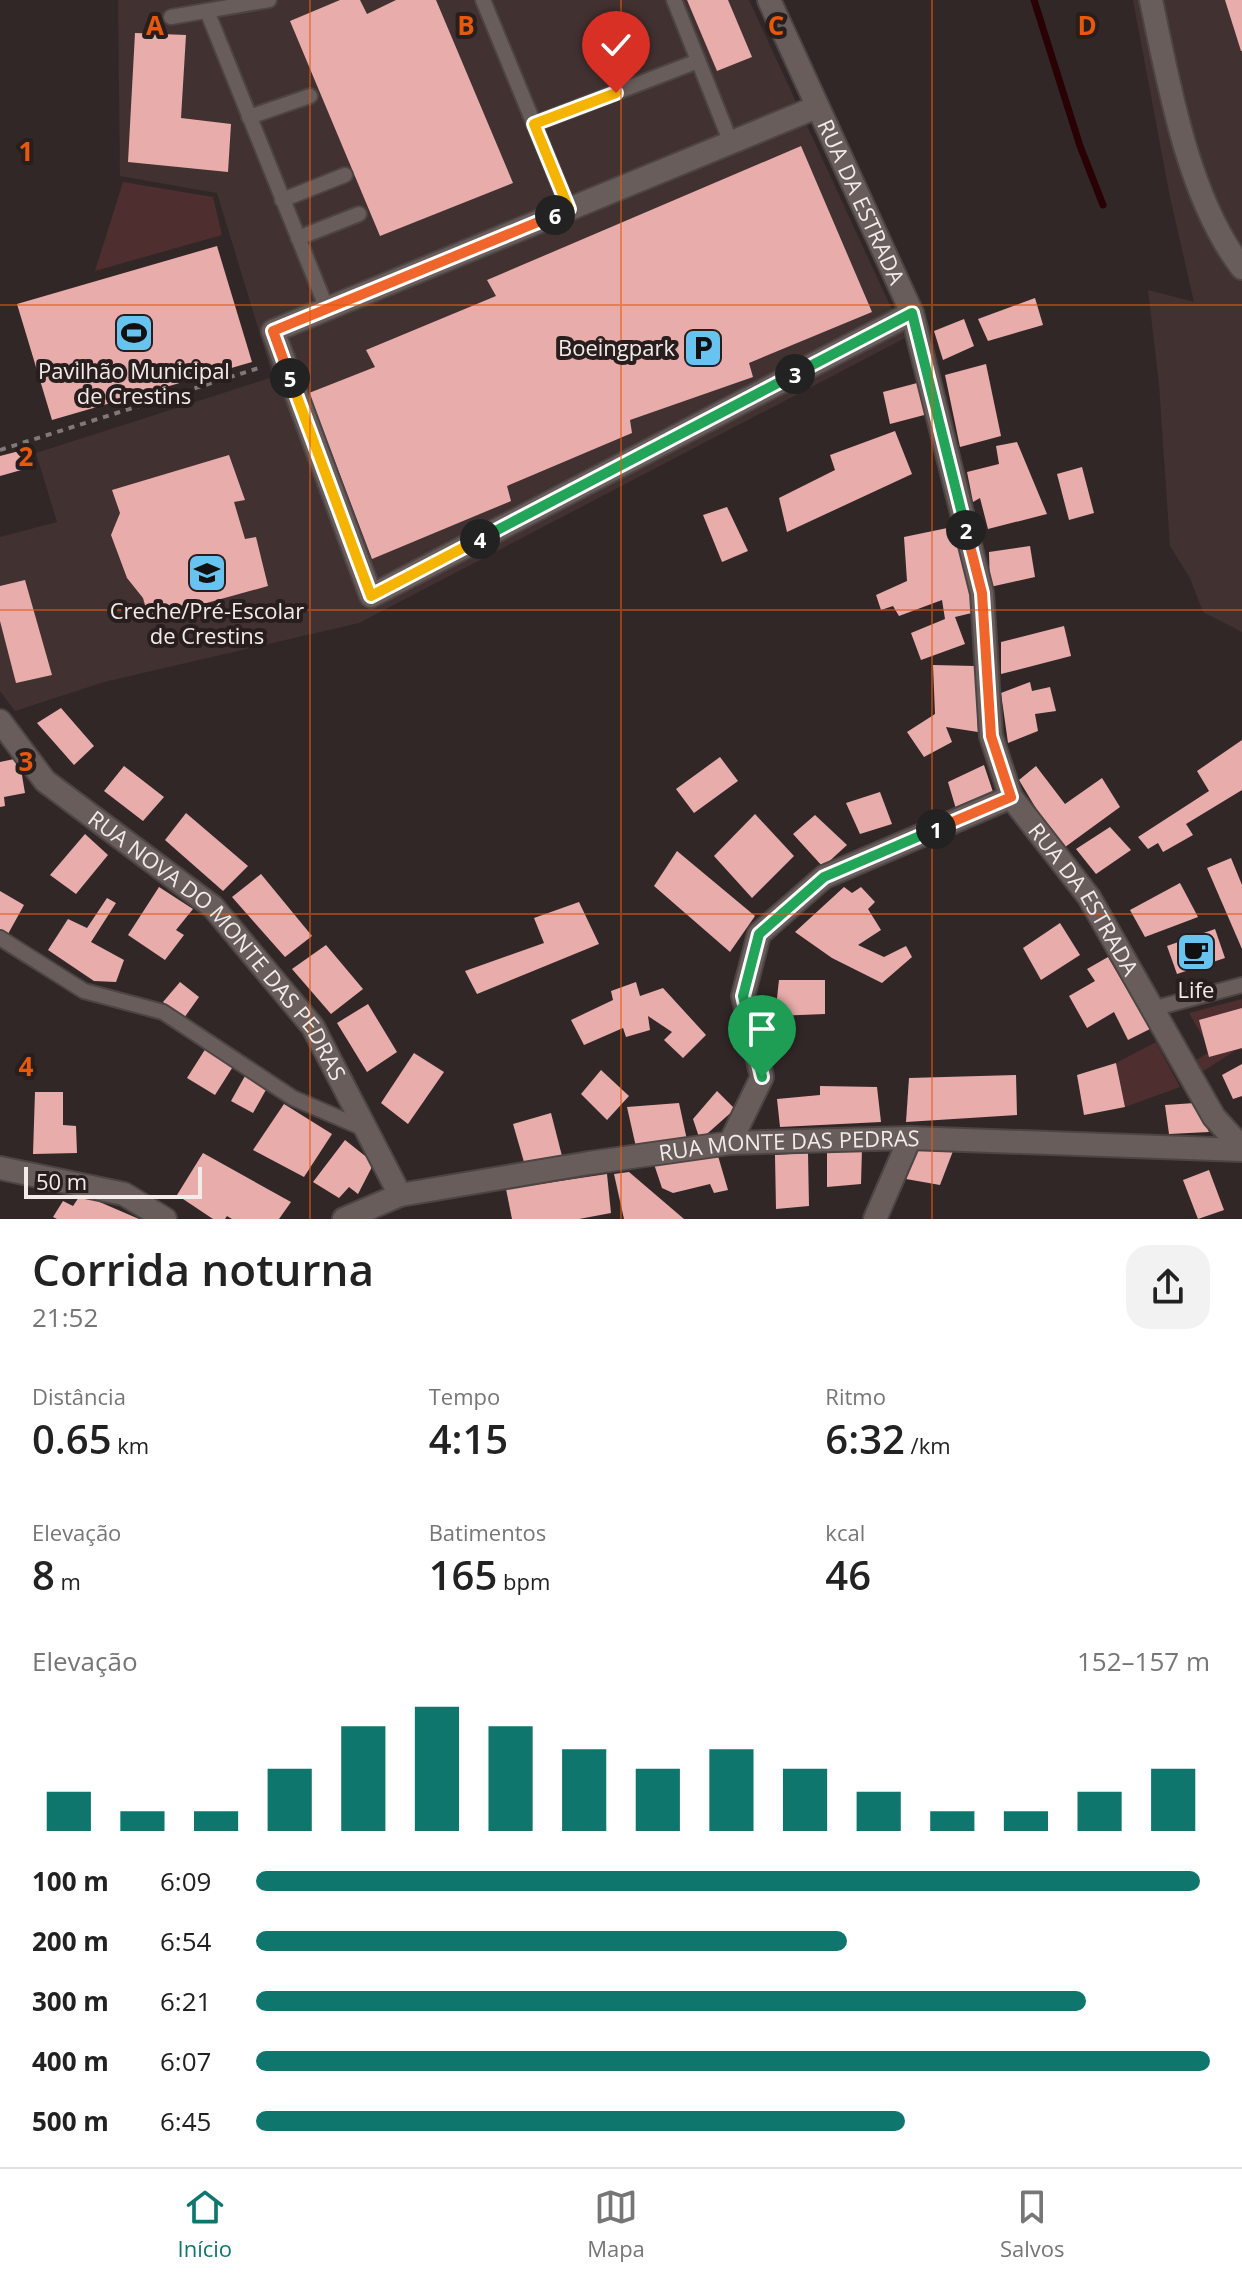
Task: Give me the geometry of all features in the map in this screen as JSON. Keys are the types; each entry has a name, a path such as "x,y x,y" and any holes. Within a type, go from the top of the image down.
{"street":[{"name":"RUA DA ESTRADA","path":"769,0 912,313 982,593 991,736 1011,797 1089,897 1214,1117 1242,1149"},
{"path":"1151,0 1184,143 1208,209 1227,249 1242,268"},
{"path":"817,107 273,331 371,596 912,313"},
{"name":"RUA NOVA DO MONTE DAS PEDRAS","path":"0,721 45,781 213,907 313,1027 400,1195"},
{"path":"730,1143 762,1077 743,996 759,934 824,877 1011,797"},
{"path":"875,1219 910,1138"},
{"name":"RUA MONTE DAS PEDRAS","path":"344,1219 400,1195 730,1143 910,1138 1242,1149"},
{"path":"0,1168 124,1194 165,1219"}],"lane":[{"path":"171,17 269,0"},
{"path":"483,0 569,209"},
{"path":"674,0 731,143"},
{"path":"207,11 327,309"},
{"path":"534,124 698,61"},
{"path":"249,117 310,96"},
{"path":"282,200 345,175"},
{"path":"298,238 359,214"},
{"path":"0,938 84,991 163,1012 293,1098 365,1129"},
{"path":"1152,1009 1242,985"}],"path":[{"path":"0,450 283,360"}],"shaded area":[{"path":"118,0 749,0 905,338 359,623 104,682 15,711 0,691 0,537 57,522 36,453 273,377 217,193 120,176"},
{"path":"1133,0 1242,0 1242,632 1203,612 1190,578 1170,546 1159,384 1148,290 1194,302 1170,197"},
{"path":"123,182 213,197 222,235 95,271"},
{"path":"1242,999 1242,1049 1199,1074 1193,1062 1211,1051 1189,1013"},
{"path":"1156,1042 1180,1087 1125,1107 1116,1063"}],"building":[{"path":"340,0 360,0 367,14 396,0 436,0 513,183 380,236 290,21"},
{"path":"687,0 728,0 752,57 717,71"},
{"path":"1225,0 1242,0 1242,51 1241,51"},
{"path":"135,33 186,35 181,118 231,124 228,172 128,162"},
{"path":"801,146 872,312 749,363 753,377 630,420 632,433 507,486 511,501 372,559 309,393 375,367 366,350 496,296 487,280"},
{"name":"Pavilhão Municipal de Crestins","path":"217,246 252,362 52,420 17,304"},
{"path":"1035,298 1043,325 988,341 978,319"},
{"path":"964,319 974,346 943,360 934,331"},
{"path":"986,364 1001,436 960,447 945,375"},
{"path":"921,382 928,414 890,424 883,392"},
{"path":"895,431 912,474 787,532 779,498 835,470 830,455"},
{"path":"1017,442 1047,514 988,529 980,498 973,502 967,472 999,464 996,446"},
{"path":"27,449 32,467 0,476 0,456"},
{"path":"229,455 245,500 234,502 245,539 256,537 268,586 149,619 143,598 127,578 111,535 120,513 112,490"},
{"path":"1082,467 1094,513 1069,520 1057,474"},
{"path":"727,507 748,551 722,562 703,515"},
{"path":"957,526 976,612 955,617 965,644 921,660 911,633 945,619 942,600 899,616 893,606 881,610 876,595 907,581 904,537"},
{"path":"1030,546 1035,577 990,587 989,552"},
{"path":"25,580 52,675 16,683 0,621 0,586"},
{"path":"1064,626 1071,656 1001,674 1001,642"},
{"path":"933,665 975,666 978,732 946,727 952,742 924,757 907,732 935,714"},
{"path":"1030,682 1032,691 1050,687 1056,711 1035,714 1038,731 1008,743 1001,693"},
{"path":"61,708 94,746 74,765 37,723"},
{"path":"1242,740 1242,790 1186,824 1193,835 1163,852 1158,843 1148,849 1138,837 1209,791 1197,771"},
{"path":"720,757 738,781 694,813 676,789"},
{"path":"19,758 25,793 4,797 5,806 0,807 0,762"},
{"path":"984,765 993,792 956,809 948,782"},
{"path":"124,766 164,797 143,821 104,791"},
{"path":"1036,766 1065,804 1102,778 1120,807 1061,850 1019,780"},
{"path":"880,792 892,824 860,834 846,803"},
{"path":"186,813 248,866 223,891 165,840"},
{"path":"755,814 794,856 752,898 714,856"},
{"path":"815,815 847,845 823,867 793,834"},
{"path":"1110,827 1131,850 1096,874 1076,849"},
{"path":"85,834 108,855 76,894 50,875"},
{"path":"677,851 755,916 730,952 654,886"},
{"path":"1231,858 1242,885 1242,949 1207,868"},
{"path":"261,874 312,936 285,957 232,897"},
{"path":"1180,883 1198,917 1145,937 1130,910"},
{"path":"159,887 193,909 176,930 184,935 165,960 128,935"},
{"path":"844,887 852,893 861,887 875,902 868,909 881,930 858,945 884,957 906,946 912,957 882,983 832,958 795,932"},
{"path":"0,891 24,905 8,934 0,930"},
{"path":"107,898 116,903 91,942 124,960 116,982 94,981 48,950 68,919 87,928"},
{"path":"579,902 599,944 477,994 465,971 544,943 534,918"},
{"path":"1060,923 1080,955 1041,980 1023,948"},
{"name":"Life","path":"1215,929 1225,958 1177,974 1167,946"},
{"path":"326,945 363,989 331,1014 292,969"},
{"path":"1108,957 1150,1029 1128,1040 1114,1012 1087,1028 1069,996 1095,981 1087,969"},
{"path":"779,980 825,980 825,1014 775,1016"},
{"path":"180,982 199,997 184,1018 163,1002"},
{"path":"636,982 640,996 663,988 706,1035 683,1058 664,1040 672,1032 648,1016 650,1030 626,1037 623,1028 584,1045 571,1020 613,1000 611,991"},
{"path":"368,1004 397,1052 367,1072 337,1023"},
{"path":"1242,1008 1242,1048 1209,1057 1199,1020"},
{"path":"206,1048 234,1065 215,1095 187,1078"},
{"path":"414,1053 444,1072 408,1124 381,1103"},
{"path":"1116,1063 1125,1107 1084,1115 1077,1075"},
{"path":"1242,1064 1242,1096 1233,1099 1222,1075"},
{"path":"601,1070 629,1096 607,1120 581,1094"},
{"path":"1016,1075 1017,1115 906,1122 909,1078"},
{"path":"245,1076 267,1088 253,1113 231,1101"},
{"path":"820,1086 877,1087 881,1122 780,1127 777,1099 820,1095"},
{"path":"717,1091 735,1109 700,1140 693,1119"},
{"path":"35,1092 63,1092 63,1125 76,1126 77,1153 33,1154"},
{"path":"679,1103 687,1140 636,1147 627,1107"},
{"path":"1195,1103 1209,1132 1169,1134 1165,1105"},
{"path":"284,1104 332,1134 304,1177 253,1150"},
{"path":"551,1113 562,1156 524,1162 513,1124"},
{"path":"345,1140 374,1163 358,1194 349,1187 339,1198 313,1182"},
{"path":"862,1148 861,1184 827,1187 827,1150"},
{"path":"917,1149 953,1151 940,1185 906,1179"},
{"path":"203,1153 291,1202 279,1219 232,1219 227,1216 225,1219 213,1219 177,1195"},
{"path":"808,1153 809,1206 776,1209 775,1155"},
{"path":"718,1156 728,1190 714,1193 710,1184 673,1193 662,1188 654,1164"},
{"path":"1209,1170 1224,1210 1198,1219 1183,1180"},
{"path":"629,1172 684,1219 624,1219 614,1174"},
{"path":"607,1174 611,1213 579,1219 512,1219 506,1189"},
{"path":"81,1194 139,1219 53,1217 63,1201 73,1206"}],"waterway":[{"path":"1034,0 1080,146 1103,205"}],"place":[{"name":"Pavilhão Municipal de Crestins","path":"134,333"},
{"name":"Boeingpark","path":"703,348"},
{"name":"Creche/Pré-Escolar de Crestins","path":"207,573"},
{"name":"Life","path":"1196,952"}],"route":[{"path":"616,93 534,124 569,209 273,331 371,596 912,313 982,593 991,736 1011,797 824,877 759,934 743,996 762,1077"}]}
